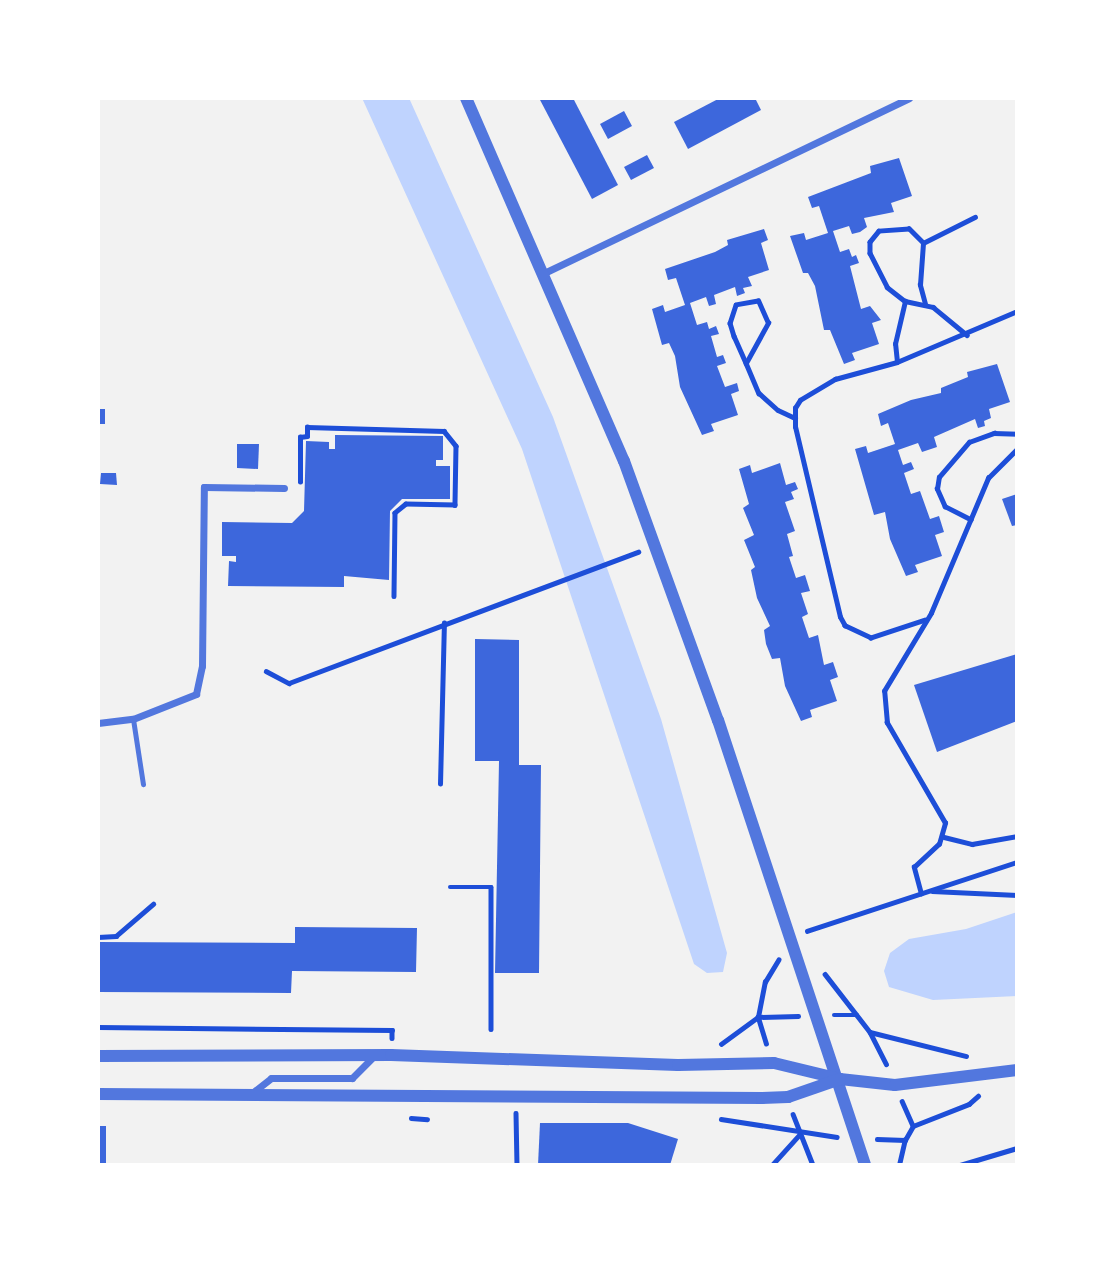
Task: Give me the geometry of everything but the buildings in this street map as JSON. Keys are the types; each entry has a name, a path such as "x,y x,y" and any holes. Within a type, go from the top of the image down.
{"street":[{"path":"466,98 589,373 654,545 840,1079 865,1165"},
{"path":"544,273 909,98"},
{"path":"98,723 133,719 196,694 202,666 204,487 284,488"},
{"path":"98,1056 391,1055 678,1065 774,1063 840,1079 895,1085 1010,1071"},
{"path":"248,1096 271,1078 352,1078 374,1056"},
{"path":"98,1094 788,1097 840,1079"}],"lane":[{"path":"133,719 143,784"}],"path":[{"path":"923,243 975,217"},
{"path":"925,304 920,285 923,243 909,229 900,227 879,231 870,242 872,264 880,276 905,301 925,304 967,335"},
{"path":"746,363 768,323 758,301 744,302 732,313 730,323 746,363 759,393 795,418"},
{"path":"897,362 895,344 905,301"},
{"path":"925,620 871,638 845,626 840,617 795,418 800,400 835,379 897,362 967,335 1017,311"},
{"path":"284,488 300,487 300,438 307,436 307,428 444,432 456,446 455,505 406,504 397,510 394,596"},
{"path":"971,520 945,507 937,489 939,477 969,442 994,433 1017,434"},
{"path":"921,894 914,867 944,837 944,816 898,746 887,723 883,700 895,667 925,620 988,478 1017,449"},
{"path":"266,671 289,683 654,545"},
{"path":"440,784 444,623"},
{"path":"944,837 972,844 1017,836"},
{"path":"758,1017 765,982 790,937 1017,862"},
{"path":"450,887 492,887 491,1029"},
{"path":"928,891 1017,895"},
{"path":"98,937 116,936 153,904"},
{"path":"817,965 870,1032 951,1050 1010,1071"},
{"path":"98,1027 392,1030 391,1055"},
{"path":"516,1096 517,1165"},
{"path":"772,1165 799,1134 813,1165"},
{"path":"899,1165 905,1140"},
{"path":"960,1165 1017,1148"}],"water":[{"path":"362,98 409,98 553,417 661,719 727,953 723,972 707,973 694,964 522,449"},
{"path":"1017,912 1017,996 933,1000 889,987 884,971 890,953 909,939 966,929"}]}
